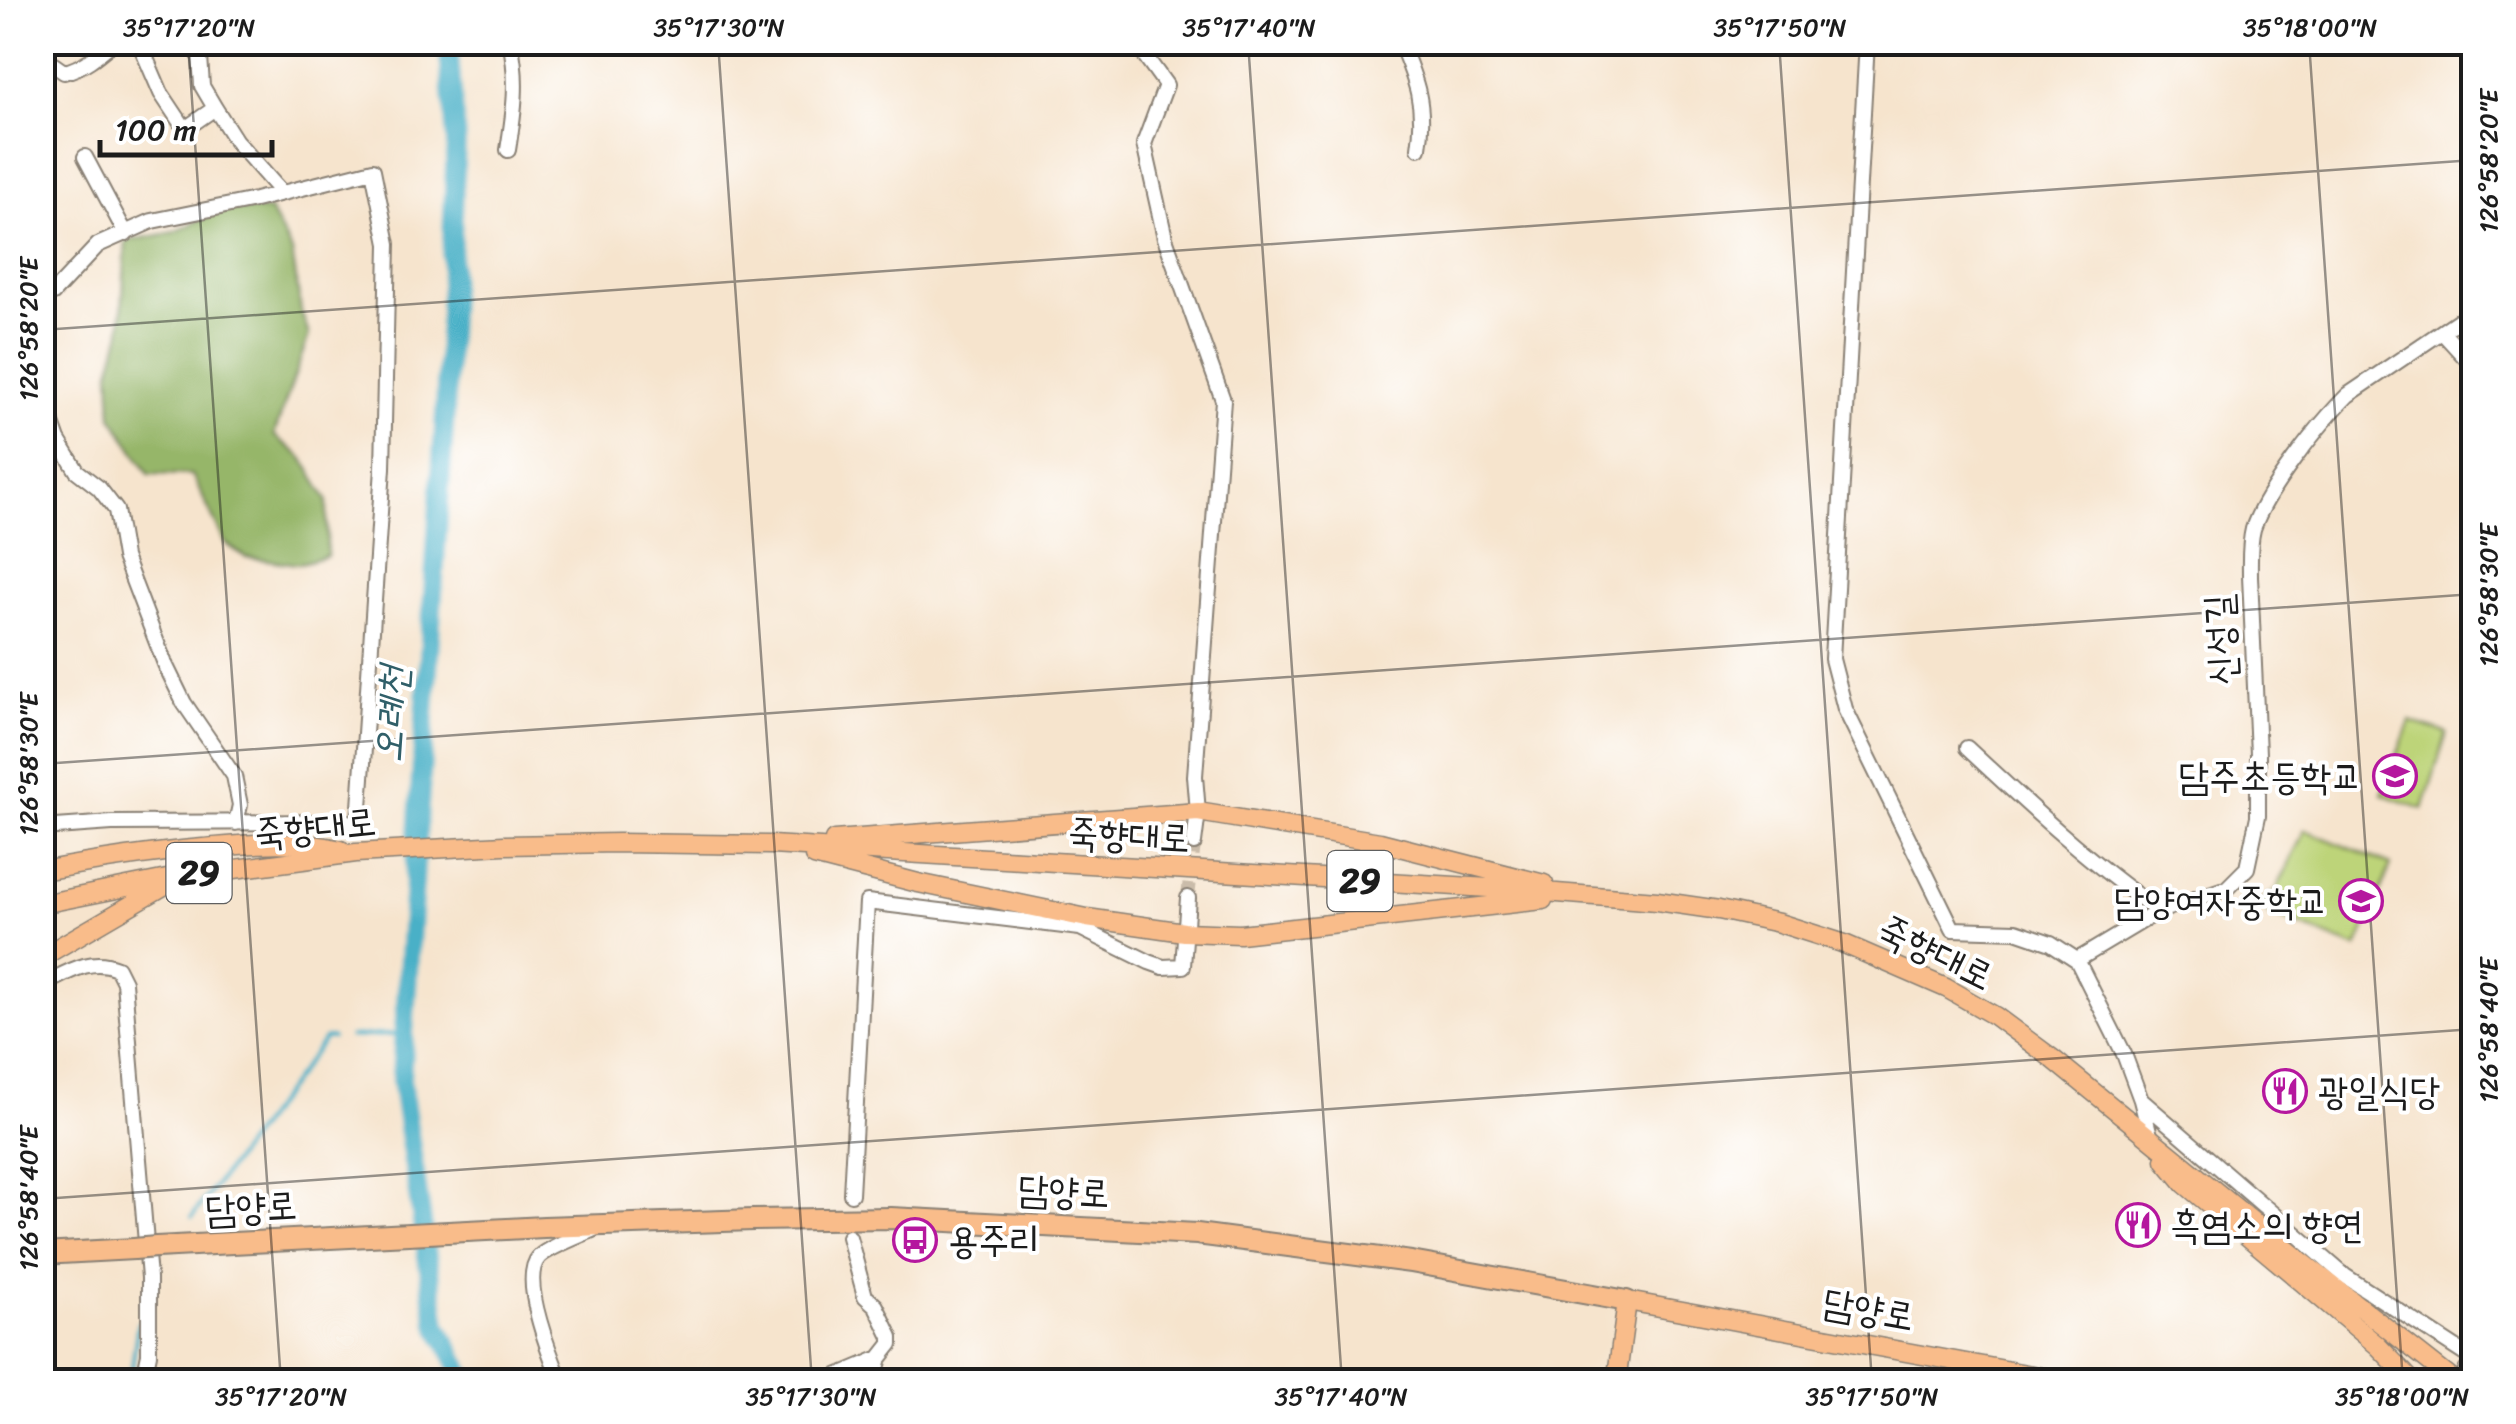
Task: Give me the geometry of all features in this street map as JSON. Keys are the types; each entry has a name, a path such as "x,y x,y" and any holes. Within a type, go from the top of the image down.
{"highway":[{"name":"담양로","path":"42,1254 602,1225 891,1218 1197,1234 1411,1262 1627,1301"}],"main road":[{"path":"771,845 1198,812 1380,842 1588,896"},
{"name":"죽향대로","path":"42,904 182,876 356,853 618,842 771,845 1588,896 1658,901 1780,923 1897,965 1995,1016 2454,1381"},
{"path":"42,871 134,855 237,845 316,844 356,853"},
{"path":"771,845 918,883 1088,918 1184,932 1240,934 1588,896"},
{"path":"42,957 182,876"},
{"name":"죽향대로","path":"2151,1138 2185,1184 2377,1345 2413,1382"},
{"path":"1618,1382 1627,1301"},
{"name":"담양로","path":"1627,1301 2070,1382"},
{"path":"2377,1345 2395,1368 2399,1382"}],"street":[{"path":"42,64 70,71 114,42"},
{"path":"139,42 162,93 185,129 215,108"},
{"path":"192,42 200,56 202,86 215,108 236,140 281,192"},
{"path":"508,150 516,66 510,42"},
{"path":"978,42 996,42"},
{"path":"1135,42 1166,85 1144,144 1165,238 1224,400 1194,784 1198,812 1194,844"},
{"path":"1400,42 1419,86 1419,148"},
{"path":"1868,42 1832,659 1845,710 1953,929 2016,932 2051,943 2077,960 2124,1054 2142,1100 2151,1138"},
{"path":"85,157 126,234"},
{"path":"42,298 54,293 98,245 164,216 256,200 372,170 388,244 383,468 358,822 112,823 42,828"},
{"name":"신성길","path":"2077,960 2159,912 2226,888 2247,868 2258,816 2252,531 2262,508 2348,394 2474,310"},
{"path":"2442,332 2474,367"},
{"path":"42,343 46,396 58,440 77,470 99,488 116,510 124,557 165,664 184,703 234,776 240,805 236,823"},
{"path":"1967,748 2045,820 2159,912"},
{"path":"851,1194 868,902 1080,928 1149,962 1173,968 1184,966 1188,898"},
{"path":"42,984 98,962 117,968 124,982 150,1278 149,1354 143,1382"},
{"path":"2142,1100 2345,1276 2473,1359 2454,1381"},
{"path":"560,1382 535,1300 534,1268 540,1256 602,1225"},
{"path":"849,1237 865,1296 876,1306 891,1337 877,1368 879,1382"},
{"path":"823,1382 880,1358"}],"green space":[{"path":"223,208 270,211 292,252 301,311 309,335 274,435 303,458 327,500 327,556 297,564 245,557 225,543 192,475 149,474 112,416 110,372 121,331 126,241 175,232"},
{"path":"2410,721 2447,733 2423,809 2382,794"},
{"path":"2305,830 2391,865 2357,948 2267,913 2262,900 2277,889"}],"waterway":[{"name":"오례천","path":"448,42 456,141 445,413 401,1079 437,1324 467,1382"},
{"path":"350,1037 404,1034"},
{"path":"192,1217 325,1038 332,1038"},
{"path":"130,1382 138,1323"}],"tunnel":[{"path":"1188,898 1194,843"}],"place":[{"name":"담주초등학교","path":"2395,776"},
{"name":"담양여자중학교","path":"2361,901"},
{"name":"광일식당","path":"2285,1091"},
{"name":"흑염소의 향연","path":"2138,1225"},
{"name":"용주리","path":"915,1240"}]}
